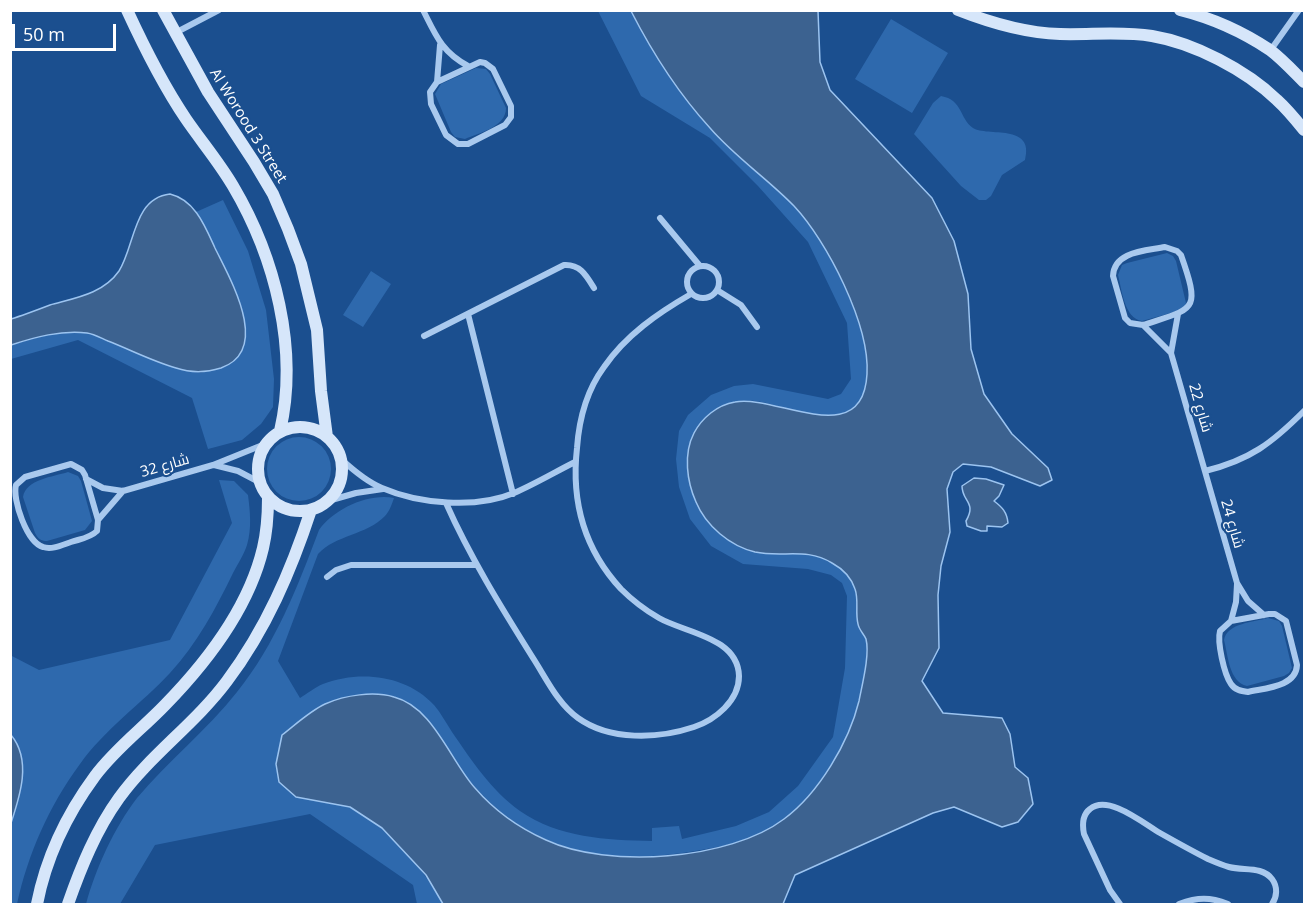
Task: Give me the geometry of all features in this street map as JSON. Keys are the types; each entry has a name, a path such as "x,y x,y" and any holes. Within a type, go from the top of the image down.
{"street":[{"path":"127,10 185,118 233,186 252,222 277,300 287,365 285,411 280,431"},
{"name":"Al Worood 3 Street","path":"164,10 208,92 273,194 288,229 306,282 317,330 327,437"},
{"path":"175,33 219,10"},
{"path":"423,10 440,44 453,57 468,66"},
{"path":"958,10 985,21 1021,30 1058,34 1105,33 1152,36 1197,49 1239,71 1276,99 1305,130"},
{"path":"1180,10 1235,30 1270,51 1305,82"},
{"path":"1270,51 1299,10"},
{"path":"436,82 480,62 489,66 512,112 509,121 468,144 454,142 446,135 429,98 436,82 440,44"},
{"path":"660,218 700,266 716,273 717,290 708,298 696,297 688,289 687,277 690,272 700,266"},
{"name":"شارع 22","path":"1171,352 1143,326 1130,323 1122,311 1113,276 1115,264 1124,256 1165,247 1177,250 1181,255 1193,293 1191,304 1178,314 1171,352 1205,471"},
{"path":"424,336 564,265 578,267 594,288"},
{"path":"717,290 741,305 757,327"},
{"path":"446,503 477,565 562,702 577,718 596,729 617,735 667,733 693,728 718,715 729,704 739,677 736,663 727,649 714,641 657,617 639,604 607,572 584,531 575,485 579,429 588,397 603,368 623,343 639,329 655,316 691,294"},
{"path":"468,314 513,494"},
{"path":"1143,326 1178,314"},
{"path":"1205,471 1234,463 1260,450 1305,411"},
{"path":"328,501 339,486 342,477 338,451 327,437 316,430 292,427 280,431 265,444 258,462 259,482 268,498 284,508 302,512 356,493 384,489"},
{"name":"شارع 32","path":"123,491 109,504 98,520 97,531 93,535 52,548 41,547 29,536 15,497 19,480 66,465 77,466 82,470 86,479 103,488 123,491 213,465 265,444"},
{"path":"341,459 361,476 384,489 446,503 470,503 513,494 575,462"},
{"name":"شارع 32","path":"213,465 238,471 259,482"},
{"name":"شارع 24","path":"1205,471 1237,583 1248,601 1264,615 1275,614 1286,621 1297,665 1297,671 1287,682 1248,692 1236,689 1228,680 1219,645 1220,631 1231,621 1236,603 1237,583"},
{"path":"86,479 98,520"},
{"path":"37,904 53,852 79,799 114,753 165,706 191,677 214,647 234,614 257,570 264,547 268,522 268,498"},
{"path":"68,904 80,868 119,798 145,768 204,710 249,650 285,582 311,510"},
{"path":"327,577 336,570 351,565 477,565"},
{"path":"1231,621 1264,615"},
{"path":"1120,904 1110,890 1084,834 1082,824 1091,807 1100,804 1120,809 1220,864 1266,873 1276,886 1277,894 1272,904"},
{"path":"1179,904 1194,898 1206,898 1228,904"}],"shaded area":[{"path":"598,11 631,11 667,71 709,128 783,195 805,219 816,233 837,270 859,323 866,350 868,374 864,395 851,409 837,415 808,415 749,401 732,403 714,411 768,553 807,554 832,561 850,578 856,591 858,625 866,639 866,658 863,683 854,719 838,752 814,789 795,809 766,831 745,840 665,855 597,854 566,847 537,835 509,818 483,795 459,767 311,714 282,735 296,797 332,802 366,816 404,849 443,904 417,904 413,885 310,814 155,845 120,904 86,904 107,849 137,798 225,706 263,655 294,593 319,530 333,515 363,500 394,498 388,512 378,522 333,543 318,554 278,661 300,698 323,684 352,677 396,681 423,695 439,711 467,754 500,794 535,820 583,836 617,840 652,841 652,828 679,826 682,839 736,826 769,812 798,786 833,737 845,668 847,596 842,583 831,575 808,569 743,564 711,546 690,519 679,487 676,459 679,431 688,415 711,395 734,386 753,384 828,399 841,394 851,379 847,323 808,242 758,186 710,138 641,96"},
{"path":"631,11 818,11 820,62 830,90 932,198 954,241 968,294 971,349 984,394 1012,434 1048,468 1052,480 1040,486 991,467 963,464 953,472 947,489 950,532 941,566 938,595 939,648 922,681 943,713 1002,718 1010,734 1015,767 1028,778 1033,804 1018,822 1002,827 954,807 933,813 795,875 783,904 443,904 426,875 382,828 350,807 296,797 279,782 276,764 282,735 314,710 333,701 369,694 394,697 420,712 440,736 482,796 526,830 572,849 602,855 668,856 733,844 761,833 784,819 809,795 831,766 848,733 859,701 867,646 859,626 856,593 849,577 832,563 813,555 765,554 746,549 728,540 712,527 700,511 690,486 687,459 697,427 711,413 728,404 752,402 815,414 834,415 850,410 862,397 867,374 862,332 844,285 807,221 784,196 720,139 698,115 666,72"},
{"path":"891,19 948,53 912,113 855,79"},
{"path":"476,68 486,69 490,74 506,108 505,115 497,125 484,132 465,139 455,137 435,94 441,84"},
{"path":"941,96 957,105 973,128 1008,133 1023,141 1026,148 1025,160 1002,175 991,196 986,200 979,200 961,186 914,134 933,103"},
{"path":"170,194 186,202 198,215 237,295 243,313 245,330 244,346 236,359 215,370 187,371 158,362 92,334 77,332 48,335 11,345 11,319 88,294 112,279 124,261 142,214 158,197"},
{"path":"223,200 248,251 266,310 274,379 273,407 261,424 242,440 208,449 192,398 78,340 11,359 10,345 63,331 90,333 178,369 201,373 229,365 233,286 196,212"},
{"path":"1167,253 1176,261 1186,303 1184,308 1142,321 1136,319 1131,315 1123,295 1118,275 1122,265"},
{"path":"371,271 391,284 363,327 343,315"},
{"path":"299,437 317,442 322,446 326,451 331,469 326,487 322,492 317,496 299,501 281,496 276,492 272,487 267,469 272,451 276,446 281,442"},
{"path":"68,472 78,476 81,481 92,521 85,530 47,541 41,540 35,533 23,497 25,491 35,482"},
{"path":"974,478 1004,485 994,501 1007,516 1008,523 1002,527 987,526 987,531 981,531 967,526 970,506 964,496 962,486"},
{"path":"219,480 234,481 248,495 250,532 243,555 205,625 180,662 101,739 69,780 41,831 27,867 17,904 11,904 10,823 18,801 17,743 11,735 10,655 39,670 170,640 232,523"},
{"path":"1268,618 1279,621 1282,626 1292,668 1284,676 1247,686 1236,679 1233,674 1224,640 1226,634 1236,627"},
{"path":"11,735 17,745 23,767 18,801 11,823"}]}
